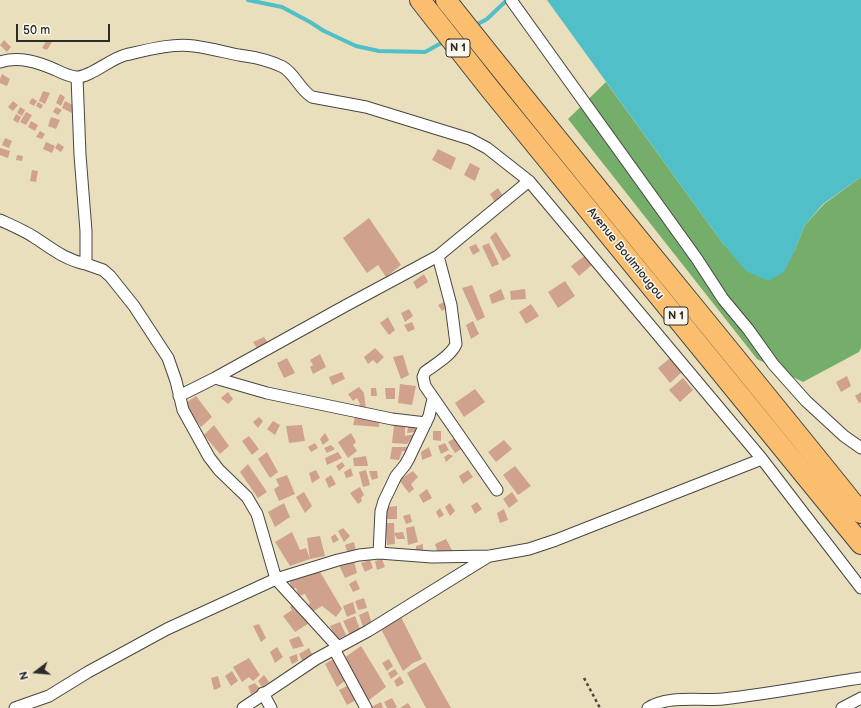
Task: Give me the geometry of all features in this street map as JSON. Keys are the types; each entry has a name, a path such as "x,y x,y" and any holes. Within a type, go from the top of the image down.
{"highway":[{"name":"Avenue Boulmiougou","path":"446,0 861,513"},
{"name":"Avenue Boulmiougou","path":"423,4 490,89 861,544"}],"street":[{"path":"511,0 697,259 723,299 748,329 773,364 806,401 844,436 861,448"},
{"path":"0,62 10,59 26,60 64,74 77,77 86,74 114,59 124,56 160,48 194,46 264,59 282,66 290,72 307,94 312,97 366,107 470,139 488,148 529,181 762,459 861,588"},
{"path":"77,77 80,155 86,231 86,264"},
{"path":"179,396 215,378 438,256 529,181"},
{"path":"0,220 33,237 53,251 68,259 104,270 134,306 168,358 176,381 183,410 208,457 253,505 276,579 336,648 366,708"},
{"path":"438,256 452,305 456,344 449,353 425,372 423,377 425,386 497,490"},
{"path":"215,378 267,393 392,419 426,423"},
{"path":"380,553 381,511 384,501 396,476 409,458 426,423 432,407 433,399"},
{"path":"15,708 49,696 88,672 167,629 276,579 359,555 380,553 432,557 490,556 529,549 556,540 762,459"},
{"path":"243,708 298,670 368,631 490,556"},
{"path":"648,708 654,704 672,700 722,699 861,678"},
{"path":"263,694 271,708"},
{"path":"842,708 861,698"}],"path":[{"path":"584,678 600,708"}],"green space":[{"path":"606,82 724,245 794,252 805,225 824,204 861,177 861,348 859,352 803,382 757,359 568,119"}],"water":[{"path":"547,0 861,0 861,177 823,204 805,225 784,272 768,281 746,271 724,245"}],"building":[{"path":"4,40 11,47 7,52 0,45"},
{"path":"47,40 52,42 47,50 42,48"},
{"path":"2,74 10,79 7,86 0,83"},
{"path":"43,91 50,93 45,104 39,101"},
{"path":"60,94 65,97 61,106 56,103"},
{"path":"32,98 37,101 34,106 29,103"},
{"path":"13,101 18,105 13,111 8,107"},
{"path":"65,101 75,106 72,113 62,108"},
{"path":"38,102 43,105 41,109 36,106"},
{"path":"20,107 25,110 22,116 17,113"},
{"path":"56,107 62,110 58,115 53,112"},
{"path":"26,112 32,115 26,125 20,122"},
{"path":"16,114 21,117 18,123 13,120"},
{"path":"51,117 60,120 56,129 48,126"},
{"path":"31,121 38,125 35,131 28,127"},
{"path":"40,131 45,134 42,139 36,137"},
{"path":"5,138 12,141 9,148 2,145"},
{"path":"46,142 55,146 52,153 43,149"},
{"path":"58,143 64,147 61,152 55,148"},
{"path":"0,148 10,151 8,158 0,155"},
{"path":"438,149 456,158 451,170 432,160"},
{"path":"17,155 23,156 22,161 16,160"},
{"path":"470,163 480,168 475,181 464,175"},
{"path":"32,170 38,171 36,182 30,181"},
{"path":"498,188 503,196 495,202 490,194"},
{"path":"369,218 401,265 386,277 378,265 367,273 343,238"},
{"path":"496,232 511,256 503,261 490,237"},
{"path":"489,243 499,264 492,267 482,246"},
{"path":"476,244 480,251 473,255 469,247"},
{"path":"586,255 593,264 579,276 571,266"},
{"path":"424,274 428,282 417,289 413,282"},
{"path":"565,281 575,296 558,308 548,292"},
{"path":"472,285 485,317 477,321 462,288"},
{"path":"501,289 505,299 492,304 489,295"},
{"path":"525,289 526,299 511,300 510,291"},
{"path":"446,301 448,307 442,311 438,305"},
{"path":"531,304 539,316 526,324 519,312"},
{"path":"409,309 413,316 405,322 401,313"},
{"path":"388,317 395,330 389,335 380,323"},
{"path":"473,321 479,334 471,339 466,325"},
{"path":"412,322 415,329 408,332 404,325"},
{"path":"264,337 268,343 258,350 253,342"},
{"path":"375,348 384,357 377,364 373,360 368,364 364,357"},
{"path":"320,354 326,367 313,374 310,367 313,365 310,360"},
{"path":"403,355 409,375 401,379 393,357"},
{"path":"287,358 295,373 284,378 277,363"},
{"path":"670,358 682,372 670,383 658,368"},
{"path":"342,372 345,379 332,385 329,377"},
{"path":"847,376 851,386 841,392 836,382"},
{"path":"683,378 693,390 680,402 669,390"},
{"path":"400,384 416,386 412,405 398,403"},
{"path":"359,387 364,393 366,409 358,407 360,404 357,398 353,401 348,394"},
{"path":"371,388 376,388 377,396 371,396"},
{"path":"385,388 395,388 395,399 386,399"},
{"path":"475,389 485,402 464,417 455,403"},
{"path":"228,392 233,399 228,404 221,398"},
{"path":"861,392 861,402 859,403 855,396"},
{"path":"196,396 212,417 201,427 184,404"},
{"path":"259,417 263,421 258,428 253,422"},
{"path":"355,417 379,421 379,427 353,425"},
{"path":"273,421 280,425 275,435 267,429"},
{"path":"405,424 405,436 415,434 407,444 392,443 394,425"},
{"path":"214,425 229,446 220,454 204,435"},
{"path":"302,425 305,441 289,443 286,426"},
{"path":"415,425 416,432 407,433 408,427"},
{"path":"433,431 441,431 441,441 433,440"},
{"path":"325,433 329,440 323,445 320,439"},
{"path":"351,433 356,442 353,445 357,451 348,458 338,442"},
{"path":"249,436 259,449 252,455 242,441"},
{"path":"455,438 463,448 455,453 448,442"},
{"path":"504,440 512,449 496,462 488,452"},
{"path":"315,443 318,448 311,452 308,447"},
{"path":"445,443 449,450 441,454 438,446"},
{"path":"331,445 335,449 327,453 324,448"},
{"path":"392,447 407,447 407,451 402,451 399,460 390,459"},
{"path":"429,447 432,456 422,460 421,452"},
{"path":"267,452 278,472 270,478 258,459"},
{"path":"338,452 342,458 327,465 325,458"},
{"path":"449,454 453,456 446,462 444,457"},
{"path":"366,456 368,466 354,466 353,458"},
{"path":"342,462 345,466 339,471 336,466"},
{"path":"248,464 267,492 258,498 240,472"},
{"path":"515,466 531,486 518,495 503,475"},
{"path":"351,468 353,476 346,478 344,472"},
{"path":"316,470 320,478 312,483 309,473"},
{"path":"366,470 370,485 363,487 359,472"},
{"path":"468,470 473,477 463,484 459,476"},
{"path":"369,471 377,471 378,478 372,480"},
{"path":"413,471 418,477 411,484 414,489 409,493 399,480"},
{"path":"287,475 295,494 279,501 274,489 279,486 276,479"},
{"path":"331,475 336,484 329,488 325,479"},
{"path":"360,487 364,495 361,498 362,501 358,504 350,493"},
{"path":"427,489 432,498 423,503 419,495"},
{"path":"304,492 312,506 305,513 296,497"},
{"path":"512,492 518,501 509,508 503,499"},
{"path":"477,502 482,509 475,514 471,506"},
{"path":"284,503 290,517 275,527 268,512"},
{"path":"450,503 455,511 450,516 445,507"},
{"path":"397,506 397,519 385,519 386,507"},
{"path":"440,508 444,515 439,518 436,512"},
{"path":"504,509 508,520 500,523 497,513"},
{"path":"410,514 412,522 406,524 403,516"},
{"path":"385,523 394,523 395,544 387,545"},
{"path":"414,526 418,542 408,545 406,528"},
{"path":"343,528 350,536 344,542 338,531"},
{"path":"292,532 300,550 306,548 310,559 290,566 275,542"},
{"path":"403,532 405,539 397,539 394,533"},
{"path":"335,534 339,540 333,543 331,537"},
{"path":"320,536 325,556 310,559 307,538"},
{"path":"446,539 454,554 438,554 435,544"},
{"path":"354,542 356,551 347,551 345,545"},
{"path":"423,544 423,550 416,552 416,546"},
{"path":"382,559 385,567 377,570 375,561"},
{"path":"370,560 373,568 365,572 361,563"},
{"path":"354,561 357,573 345,578 339,565"},
{"path":"319,570 342,609 336,617 322,606 312,612 307,606 310,603 305,594 299,596 296,588 292,589 289,580"},
{"path":"356,580 360,589 353,592 349,584"},
{"path":"364,598 367,608 358,610 355,601"},
{"path":"353,602 356,613 347,617 343,606"},
{"path":"294,603 311,622 295,632 283,616 292,610 290,607"},
{"path":"368,611 372,624 363,627 359,615"},
{"path":"355,616 360,629 350,635 343,621"},
{"path":"401,617 422,659 413,663 403,671 381,629"},
{"path":"340,622 346,635 336,640 330,626"},
{"path":"259,624 266,638 261,642 253,626"},
{"path":"299,636 304,646 293,649 289,640"},
{"path":"361,646 386,687 368,701 344,658"},
{"path":"277,647 283,657 275,663 270,652"},
{"path":"309,648 313,656 303,662 299,654"},
{"path":"297,654 298,661 292,664 289,657"},
{"path":"249,658 260,675 253,681 249,677 242,682 233,667"},
{"path":"335,658 346,680 337,687 325,664"},
{"path":"389,659 393,666 387,671 382,663"},
{"path":"425,662 451,708 426,708 407,673"},
{"path":"395,669 398,674 391,679 388,673"},
{"path":"232,671 238,681 231,686 225,676"},
{"path":"264,675 269,682 262,687 258,681"},
{"path":"218,676 221,687 214,690 211,678"},
{"path":"400,676 404,683 397,687 394,681"},
{"path":"255,683 260,689 251,694 248,686"},
{"path":"349,685 356,700 347,705 339,690"},
{"path":"392,698 397,707 387,708 384,702"},
{"path":"381,702 383,708 371,707"},
{"path":"408,703 411,708 400,708"}],"waterway":[{"path":"248,0 282,7 324,31 356,46 379,51 425,52 445,41"},
{"path":"474,26 487,19 507,0"}]}
